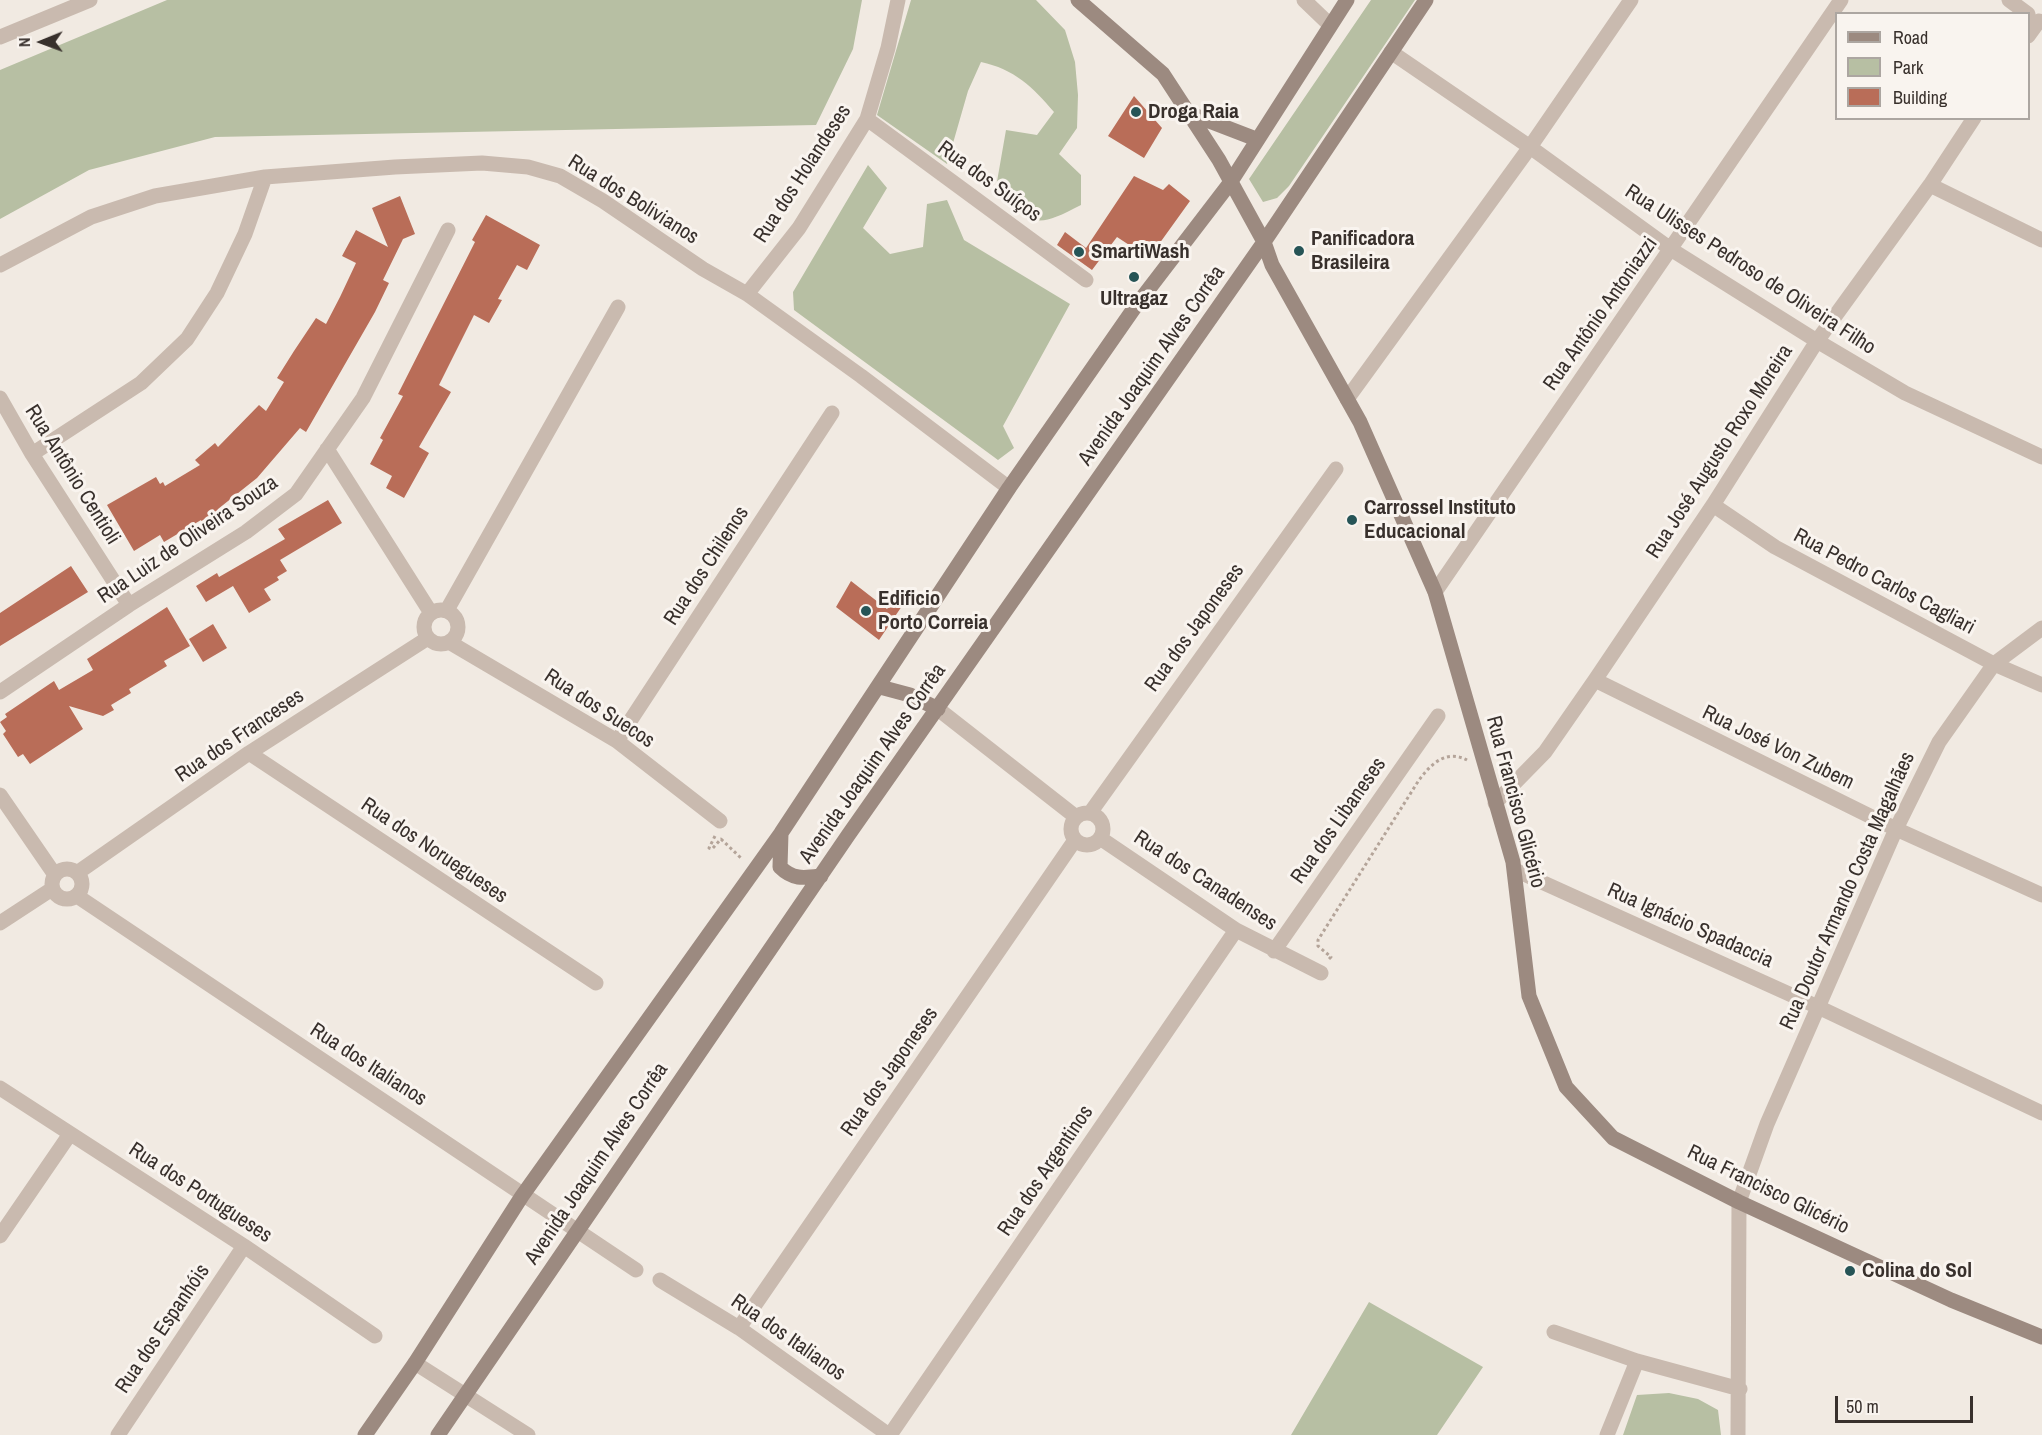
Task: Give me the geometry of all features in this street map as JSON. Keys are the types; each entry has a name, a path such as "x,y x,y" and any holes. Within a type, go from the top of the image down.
{"main road":[{"name":"Rua Francisco Glicério","path":"1078,0 1163,74 1191,114 1264,242 1272,265 1347,399 1391,488 1436,592 1515,870 1529,996 1566,1087 1614,1138 1739,1202 1951,1300 2042,1337"},
{"name":"Avenida Joaquim Alves Corrêa","path":"365,1435 415,1363 522,1196 781,833 880,687 1009,488 1135,307 1230,183 1329,24 1347,0"},
{"name":"Avenida Joaquim Alves Corrêa","path":"438,1435 821,876 1264,242 1426,0"},
{"path":"1191,114 1256,139"},
{"path":"880,687 910,694 938,709"},
{"path":"781,833 780,867 788,875 798,878 821,876"}],"street":[{"path":"0,37 90,0"},
{"name":"Rua dos Holandeses","path":"747,294 799,228 867,119 888,48 898,0"},
{"path":"1304,0 1329,24"},
{"path":"1347,399 1530,147 1631,0"},
{"name":"Rua Antônio Antoniazzi","path":"1436,592 1841,0"},
{"path":"2009,0 2026,12"},
{"name":"Rua Ulisses Pedroso de Oliveira Filho","path":"1391,52 1530,147 1672,250 1817,341 1905,393 2042,457"},
{"name":"Rua dos Suíços","path":"867,119 1086,280"},
{"name":"Rua José Augusto Roxo Moreira","path":"1495,804 1545,752 1713,505 1817,341 1930,185 1973,120"},
{"name":"Rua dos Bolivianos","path":"0,265 91,217 155,196 265,177 482,163 528,167 560,176 603,201 703,269 747,294 861,376 1009,488"},
{"path":"32,454 141,383 188,339 217,293 245,234 265,177"},
{"path":"1930,185 2042,240"},
{"name":"Rua Luiz de Oliveira Souza","path":"0,692 129,604 246,532 296,494 363,398 448,230"},
{"path":"431,613 447,610 618,307"},
{"name":"Rua Antônio Centioli","path":"0,398 32,454 129,604"},
{"name":"Rua dos Chilenos","path":"617,741 832,413"},
{"path":"327,449 431,613"},
{"name":"Rua dos Japoneses","path":"1083,815 1336,469"},
{"name":"Rua Pedro Carlos Cagliari","path":"1713,505 1775,547 1994,664 2042,685"},
{"path":"431,613 424,627 428,638 438,643 449,642 458,628 455,617 447,610"},
{"name":"Rua Doutor Armando Costa Magalhães","path":"1739,1202 1767,1124 1896,829 1939,742 1994,664 2042,628"},
{"name":"Rua dos Franceses","path":"77,873 249,753 428,638"},
{"name":"Rua dos Suecos","path":"449,642 617,741 720,821"},
{"name":"Rua José Von Zubem","path":"1595,680 1896,829 2042,895"},
{"path":"938,709 1083,815 1101,823 1100,838 1091,844 1075,840 1071,826 1083,815"},
{"name":"Rua dos Libaneses","path":"1274,951 1438,716"},
{"name":"Rua dos Noruegueses","path":"249,753 596,983"},
{"path":"0,795 53,881 62,899 77,896 82,882 77,873 68,869 53,881 0,923"},
{"name":"Rua dos Canadenses","path":"1100,838 1236,930 1320,972"},
{"name":"Rua dos Japoneses","path":"740,1328 1075,840"},
{"name":"Rua Ignácio Spadaccia","path":"1515,870 1818,1007 2042,1113"},
{"name":"Rua dos Italianos","path":"77,896 468,1156 522,1196 578,1230 636,1270"},
{"name":"Rua dos Argentinos","path":"890,1435 1236,930"},
{"name":"Rua dos Portugueses","path":"0,1088 244,1246 375,1336"},
{"path":"0,1236 70,1134"},
{"path":"1738,1435 1740,1389 1739,1202"},
{"name":"Rua dos Espanhóis","path":"118,1435 244,1246"},
{"name":"Rua dos Italianos","path":"660,1280 740,1328 890,1435"},
{"path":"1554,1332 1637,1361 1740,1389"},
{"path":"1607,1435 1637,1361"},
{"path":"415,1363 528,1435"}],"path":[{"path":"1320,972 1330,957 1318,946 1318,940 1428,769 1443,757 1464,758 1487,778"},
{"path":"720,821 721,827 709,848 712,849 722,839 754,872"}],"green space":[{"path":"167,0 862,0 853,49 816,125 215,137 89,170 0,219 0,70"},
{"path":"911,0 1036,0 1065,30 1075,62 1078,95 1077,128 1059,154 1081,175 1081,205 1054,218 1035,220 1018,212 995,193 1006,130 1037,135 1054,112 1022,80 1003,69 981,62 968,91 947,164 877,115"},
{"path":"1371,0 1415,0 1289,186 1277,198 1263,202 1249,179"},
{"path":"868,165 887,188 863,228 890,254 923,247 927,204 947,200 964,240 1070,304 1003,426 1014,448 998,460 794,310 793,292"},
{"path":"1369,1302 1483,1367 1437,1435 1291,1435"},
{"path":"1669,1393 1698,1399 1718,1410 1721,1435 1623,1435 1637,1395"}],"building":[{"name":"Droga Raia","path":"1134,96 1162,128 1144,158 1108,136"},
{"path":"1134,176 1163,190 1169,184 1190,201 1149,258 1117,237 1092,270 1057,245 1065,232 1086,248"},
{"path":"400,196 415,234 403,239 383,280 389,283 375,312 306,432 300,428 257,478 218,509 220,513 202,523 201,520 164,542 160,535 134,551 107,505 156,477 160,484 163,482 165,486 200,465 195,460 215,443 218,447 259,405 266,411 284,382 277,378 294,351 316,318 326,324 340,297 356,263 342,256 356,230 388,247 372,208"},
{"path":"486,215 540,245 527,270 517,265 498,299 502,300 489,323 474,315 439,385 451,392 419,447 429,453 404,498 386,488 392,476 370,464 383,440 380,438 403,396 398,394 475,242 472,240"},
{"path":"328,500 342,523 280,560 287,571 277,577 279,580 264,589 271,600 249,613 233,586 206,602 196,586 217,573 219,577 285,539 278,529"},
{"path":"71,566 88,592 0,646 0,613"},
{"name":"Edificio Porto Correia","path":"851,581 887,609 895,600 902,606 879,640 836,607"},
{"path":"167,607 190,646 164,661 167,666 129,689 131,693 111,705 114,710 103,716 69,706 83,729 30,764 23,754 18,757 3,734 6,731 0,722 7,717 5,714 54,681 59,690 93,670 87,659"},
{"path":"213,624 227,648 203,662 189,639"}],"place":[{"name":"Droga Raia","path":"1136,112"},
{"name":"Panificadora Brasileira","path":"1299,251"},
{"name":"SmartiWash","path":"1079,252"},
{"name":"Ultragaz","path":"1134,277"},
{"name":"Carrossel Instituto Educacional","path":"1352,520"},
{"name":"Edificio Porto Correia","path":"866,611"},
{"name":"Colina do Sol","path":"1850,1271"}]}
